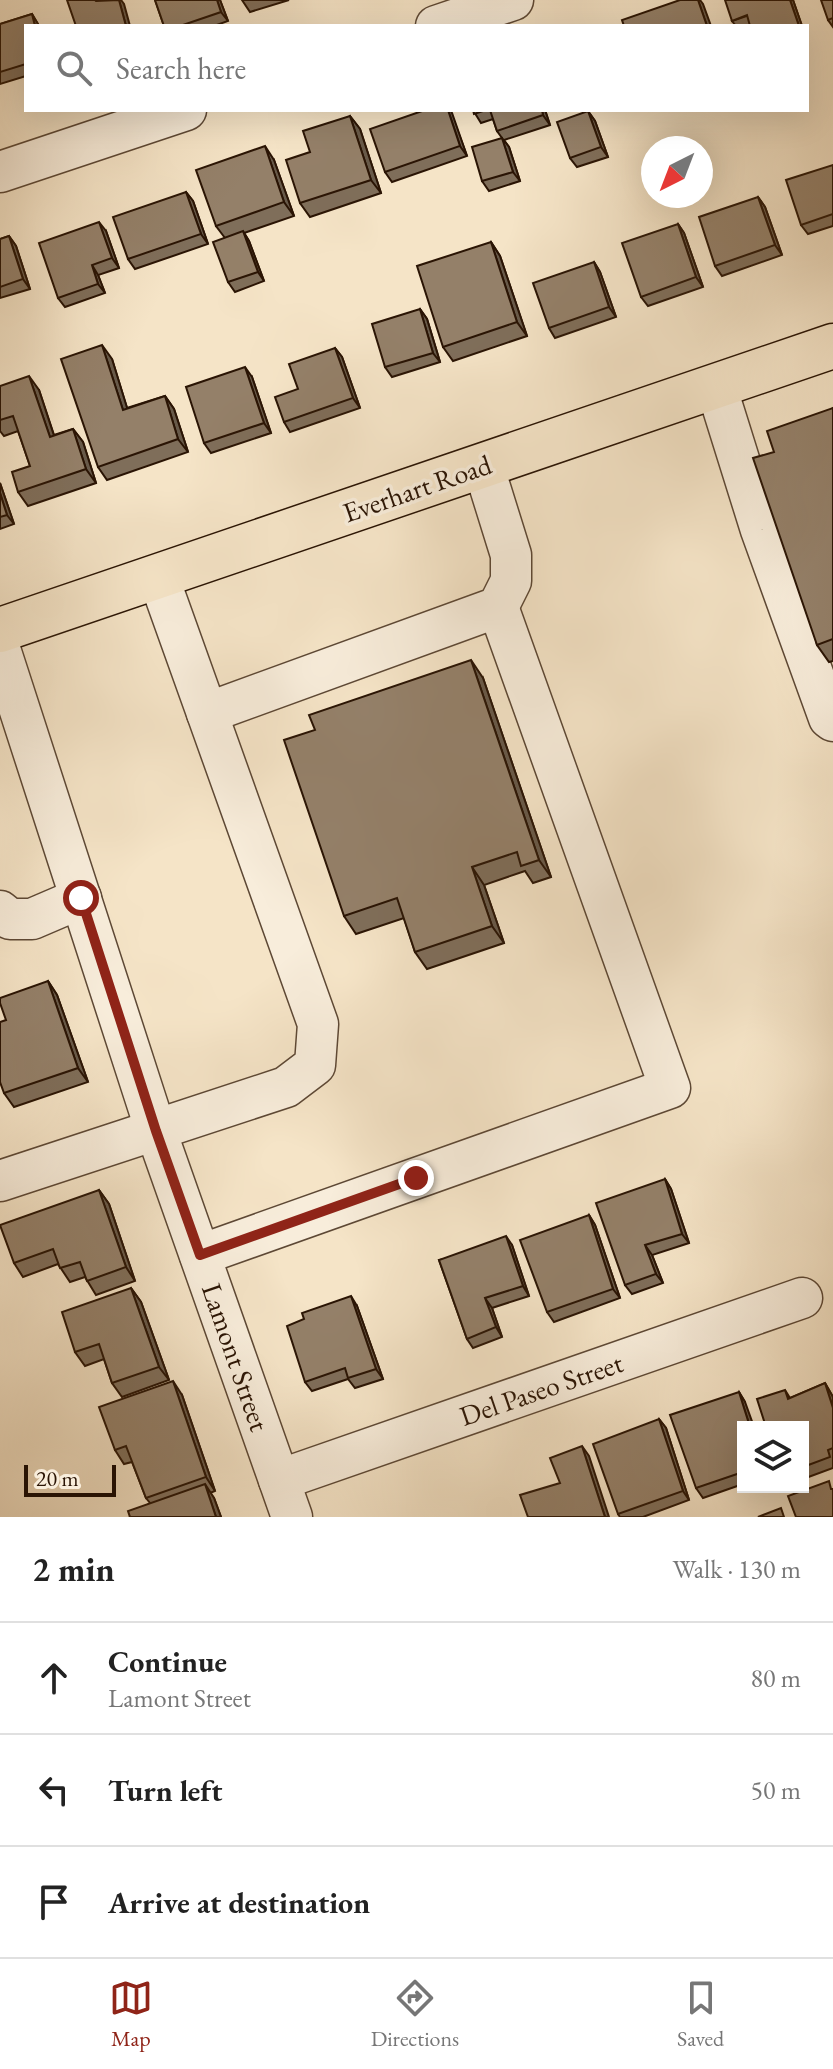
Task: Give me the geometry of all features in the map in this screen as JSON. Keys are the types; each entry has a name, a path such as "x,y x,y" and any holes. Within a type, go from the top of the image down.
{"main road":[{"name":"Everhart Road","path":"0,630 833,346"}],"street":[{"path":"442,24 513,0"},
{"path":"0,172 180,112"},
{"path":"716,386 761,530 829,718 833,721"},
{"path":"207,713 498,607 511,581 511,555 483,465"},
{"path":"0,1181 286,1087 315,1065 318,1024 158,576"},
{"path":"200,1255 670,1088 498,607"},
{"name":"Lamont Street","path":"0,649 156,1131 292,1517"},
{"path":"0,911 10,919 32,919 81,898"},
{"name":"Del Paseo Street","path":"279,1480 802,1298"}],"building":[{"path":"67,0 119,0 125,24 75,24"},
{"path":"155,0 217,0 221,12 186,24 163,24"},
{"path":"680,0 698,0 706,24 623,24 622,20"},
{"path":"725,0 790,0 798,24 749,24 747,15 732,21"},
{"path":"821,0 833,0 833,18 828,20"},
{"path":"32,14 34,24 24,24 24,65 0,72 0,24"},
{"path":"419,112 449,112 460,146 385,172 370,129"},
{"path":"491,112 542,112 543,115 497,131"},
{"path":"588,112 601,147 570,158 557,122"},
{"path":"350,116 371,180 300,203 286,160 310,152 303,131"},
{"path":"502,138 513,172 482,181 472,147"},
{"path":"265,146 284,202 216,226 196,170"},
{"path":"833,165 833,214 801,225 786,180"},
{"path":"186,192 201,234 128,259 113,217"},
{"path":"758,197 775,245 715,266 699,217"},
{"path":"99,222 112,258 92,265 98,284 58,298 39,243"},
{"path":"678,224 696,277 641,297 622,243"},
{"path":"243,231 258,272 228,282 213,242"},
{"path":"9,236 23,279 0,287 0,239"},
{"path":"491,242 517,322 443,347 417,266"},
{"path":"594,262 609,307 549,328 533,283"},
{"path":"420,309 433,353 385,367 372,324"},
{"path":"102,345 123,410 165,396 178,439 98,467 61,359"},
{"path":"335,348 353,398 284,422 275,397 298,389 289,364"},
{"path":"245,367 264,423 204,443 186,387"},
{"path":"29,376 50,437 73,429 86,469 18,492 12,472 30,466 13,416 0,420 0,386"},
{"path":"833,408 833,639 817,645 753,458 774,452 767,431"},
{"path":"0,493 7,515 0,517"},
{"path":"471,660 539,860 521,866 517,852 472,867 492,926 415,952 397,898 344,916 284,740 315,730 309,715"},
{"path":"48,981 78,1068 4,1093 0,1082 0,1022 6,1020 0,998"},
{"path":"665,1179 682,1234 645,1245 656,1274 625,1285 596,1203"},
{"path":"99,1190 126,1267 87,1281 80,1262 60,1268 53,1249 14,1263 0,1225"},
{"path":"589,1215 613,1289 547,1312 520,1240"},
{"path":"506,1236 523,1286 485,1298 496,1327 467,1339 439,1260"},
{"path":"131,1288 159,1367 112,1383 99,1344 75,1352 62,1312"},
{"path":"351,1296 376,1369 348,1378 345,1368 305,1382 287,1326 304,1319 302,1313"},
{"path":"173,1381 206,1477 146,1498 126,1446 115,1450 99,1407"},
{"path":"825,1383 833,1408 833,1448 828,1450 830,1457 809,1465 809,1421 764,1421 757,1399 785,1390 788,1399"},
{"path":"739,1392 748,1421 737,1421 737,1474 696,1488 670,1415"},
{"path":"659,1419 683,1491 618,1514 593,1444"},
{"path":"582,1446 605,1517 528,1517 520,1495 560,1483 550,1458"},
{"path":"829,1481 833,1489 833,1517 796,1517 788,1496 809,1493 809,1488"},
{"path":"205,1484 216,1517 130,1517 128,1511"},
{"path":"781,1508 784,1517 758,1517"}],"route":[{"path":"81,898 156,1131 200,1255 416,1178"}]}
